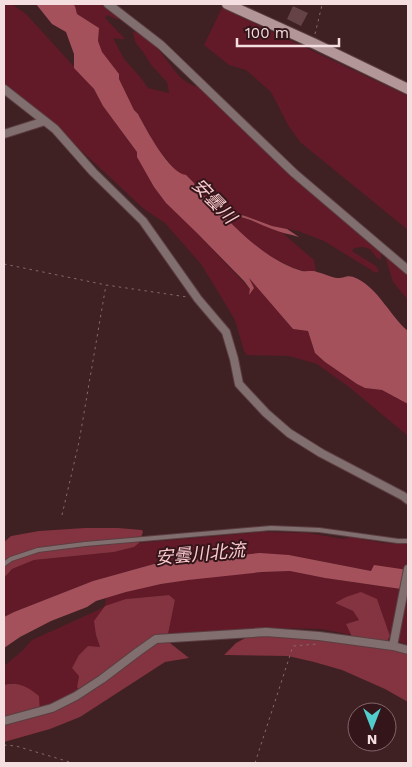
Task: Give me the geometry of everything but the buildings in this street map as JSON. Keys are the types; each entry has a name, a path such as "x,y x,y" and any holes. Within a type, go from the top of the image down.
{"main road":[{"path":"227,4 408,89"}],"street":[{"path":"108,4 161,45 294,173 408,270"},
{"path":"4,89 55,129 93,172 144,221 198,299 226,332 239,384 266,413 289,433 320,453 408,500"},
{"path":"4,134 45,121"},
{"path":"394,643 408,568"},
{"path":"4,721 52,708 76,696 156,639 266,632 394,643 408,650"}],"lane":[{"path":"4,564 11,559 38,550 85,544 271,528 319,530 408,541"}],"path":[{"path":"313,43 322,5 318,4"},
{"path":"4,264 106,285 198,299"},
{"path":"62,515 78,442 106,285"},
{"path":"255,763 293,646 322,643"},
{"path":"4,745 16,746 73,763"}],"shaded area":[{"path":"4,4 12,4 26,14 94,89 103,106 137,152 137,157 154,187 166,203 250,289 254,288 248,277 293,329 308,331 315,353 325,362 357,384 365,388 382,390 408,404 408,436 349,387 317,364 289,356 247,355 244,351 235,320 201,264 165,223 144,209 59,130 4,84"},
{"path":"36,4 72,4 75,6 77,14 99,28 98,41 102,52 119,74 119,79 134,110 165,159 172,167 186,175 194,183 197,191 213,202 219,210 287,229 299,237 244,218 227,216 227,219 252,243 271,257 302,271 315,271 336,278 354,277 379,297 408,331 408,404 382,390 365,388 357,384 325,362 315,353 308,331 293,329 249,278 254,288 249,295 250,289 244,281 166,203 154,187 137,157 137,152 103,106 94,89 74,68 74,54 66,32 52,24"},
{"path":"72,4 107,4 135,29 120,19 107,15 105,18 125,39 113,38 124,59 148,88 169,93 167,82 152,66 135,42 133,32 146,37 181,77 196,87 194,82 294,171 377,239 381,260 370,249 363,247 354,248 352,251 376,266 379,271 376,273 324,241 298,231 272,226 245,216 219,210 213,202 197,191 194,183 177,172 157,148 134,110 119,79 119,74 102,53 98,41 99,28 77,14 75,6"},
{"path":"222,8 408,96 408,230 300,142 288,125 271,92 246,70 229,65 204,45"},
{"path":"226,216 248,219 283,233 314,260 316,271 306,271 284,264 261,250 240,232"},
{"path":"385,256 408,274 408,300 393,282"},
{"path":"118,528 142,530 143,532 139,543 134,547 114,552 34,560 12,569 4,578 4,542 11,536 39,531"},
{"path":"261,532 308,533 344,539 350,537 383,543 406,544 408,547 408,570 371,571 289,555 154,564 93,581 4,617 4,578 12,569 34,560 114,552 134,547 139,543"},
{"path":"260,553 289,555 371,571 374,565 408,570 408,590 290,571 188,580 161,584 96,601 87,607 51,621 20,637 4,648 4,617 93,581 154,564"},
{"path":"290,571 408,590 408,645 390,636 377,599 335,603 353,611 359,620 346,624 352,635 321,629 275,628 168,634 175,600 169,595 126,599 96,635 100,647 79,676 77,687 79,690 71,696 39,710 39,696 11,683 4,685 4,666 32,640 105,606 106,598 128,591 197,578 243,573"},
{"path":"361,592 377,599 390,636 385,645 408,651 408,702 385,689 342,670 314,662 288,656 224,655 236,643 251,635 268,634 355,643 346,624 359,620 353,611 335,603"},
{"path":"169,595 175,600 168,634 170,643 189,658 165,662 80,717 50,729 4,742 4,685 14,684 23,686 39,696 40,715 82,695 77,687 79,676 72,668 79,655 88,646 100,647 94,621 105,606 126,599"}],"water label":[{"name":"安曇川","path":"214,201"},
{"name":"安曇川北流","path":"200,554"}]}
